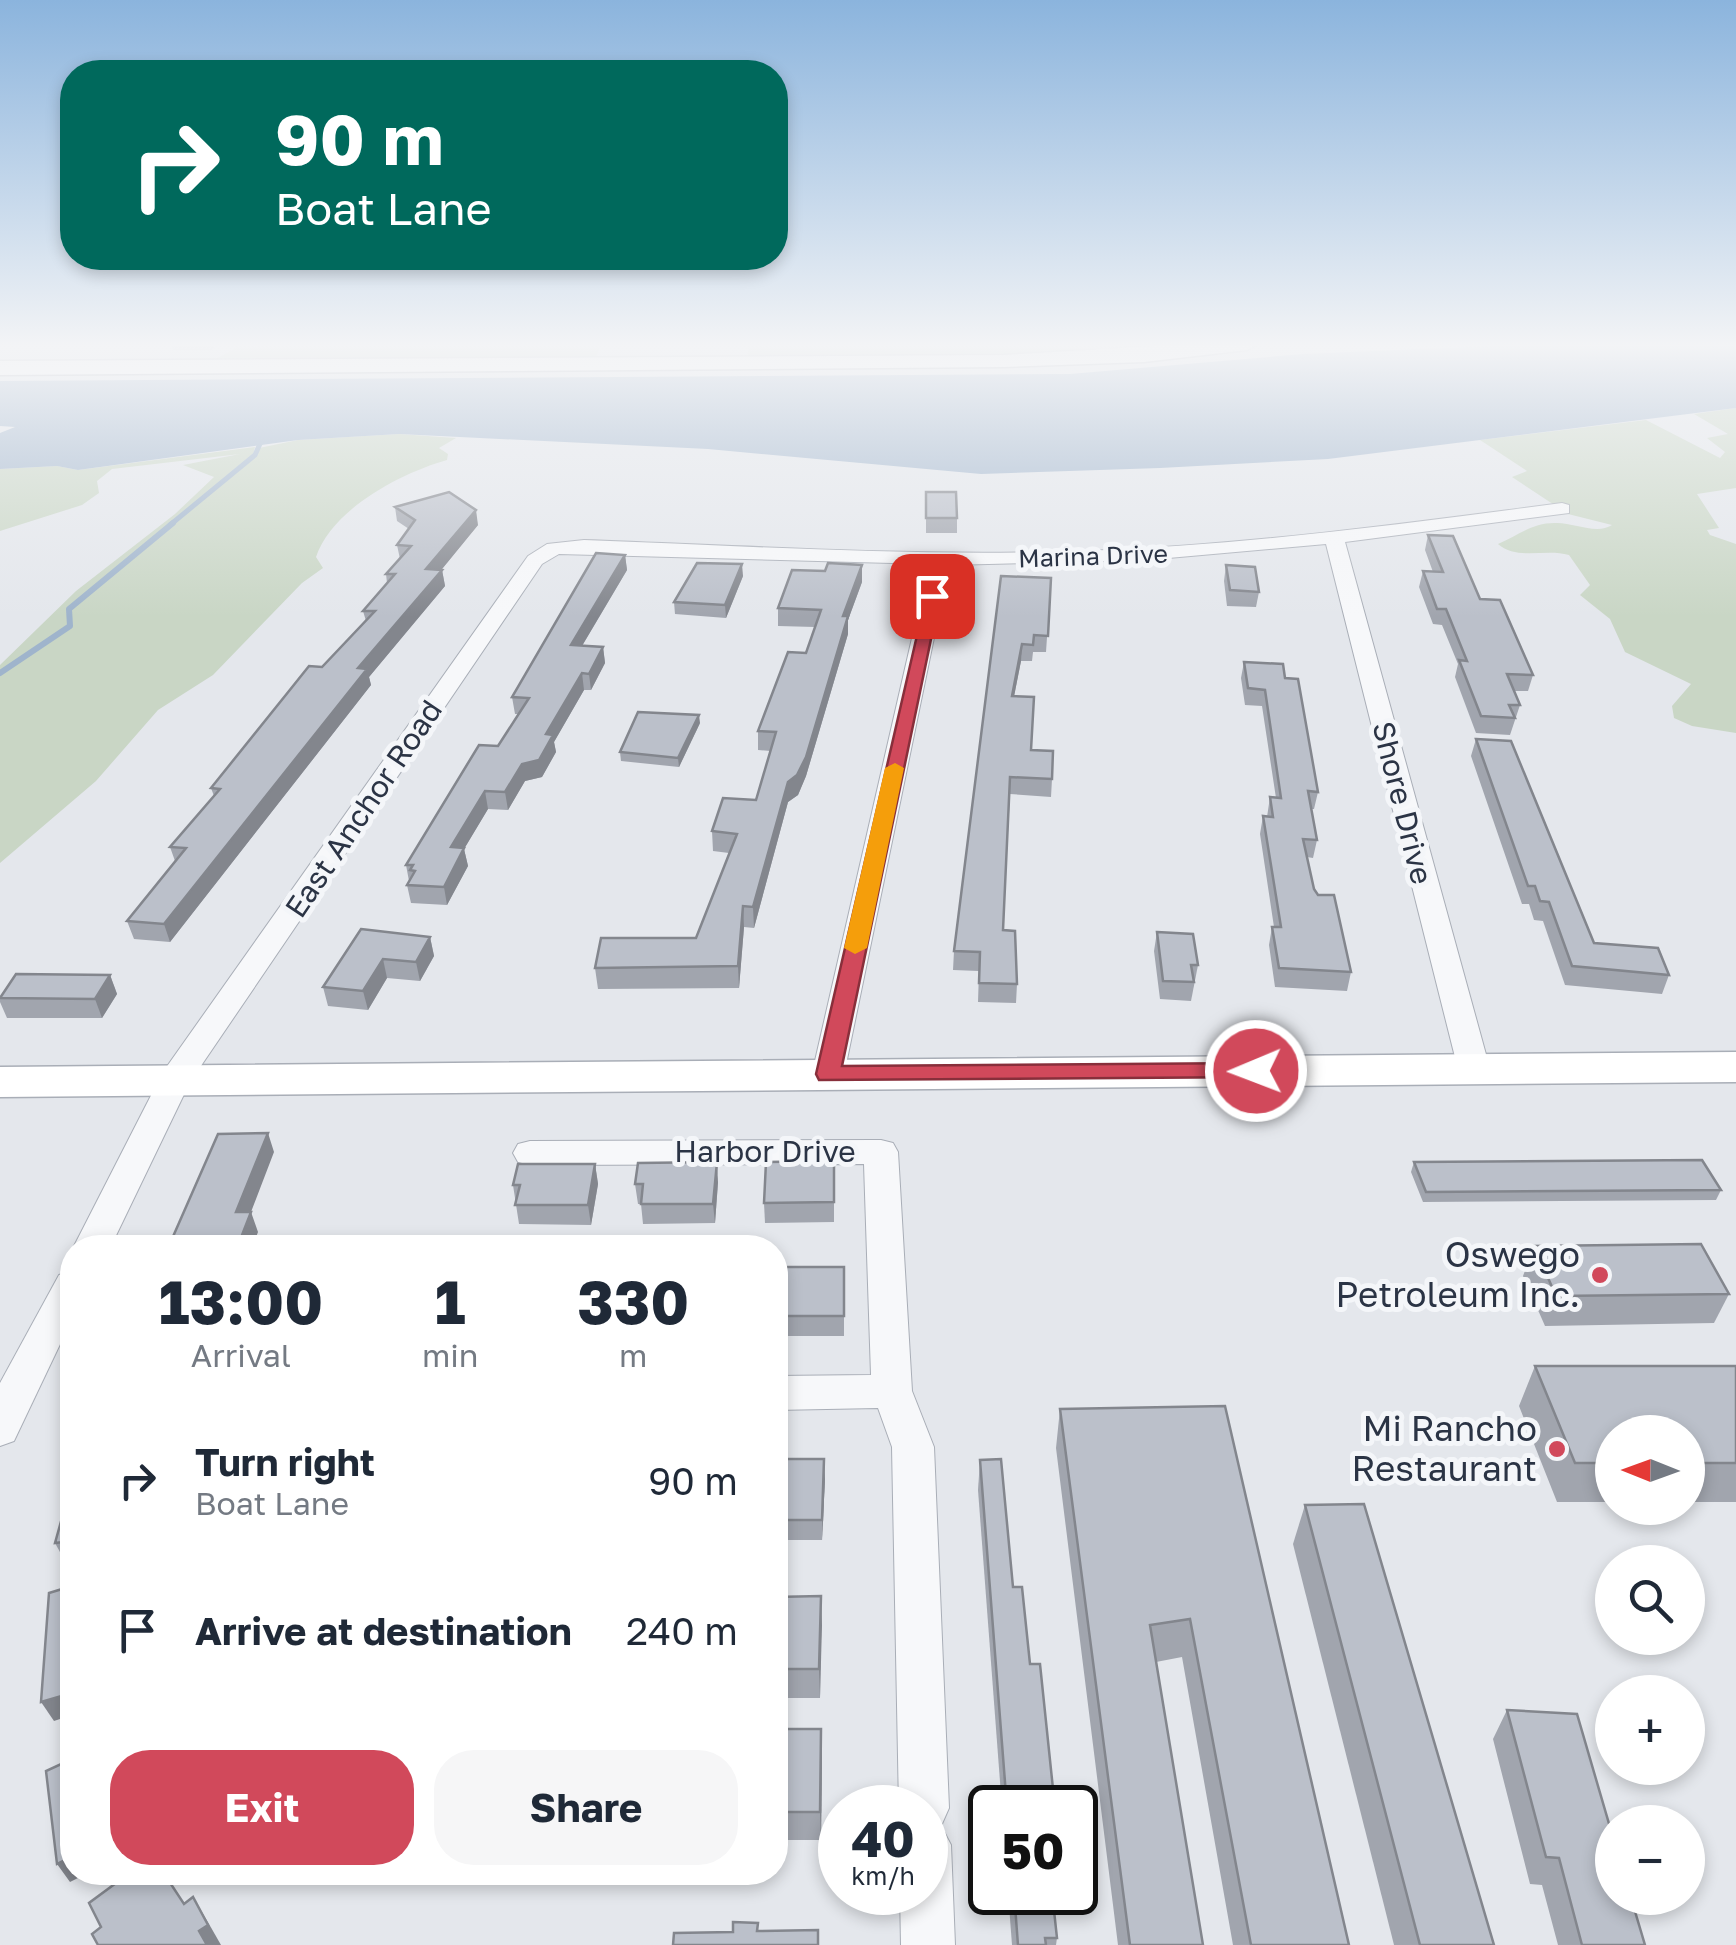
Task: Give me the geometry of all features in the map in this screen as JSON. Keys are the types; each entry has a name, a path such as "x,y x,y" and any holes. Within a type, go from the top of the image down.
{"street":[{"name":"Marina Drive","path":"561,546 940,559 1186,552 1562,508"},
{"name":"Shore Drive","path":"1334,537 1474,1068"},
{"name":"East Anchor Road","path":"98,1235 175,1080 535,560 561,546"},
{"path":"828,1074 940,559"},
{"path":"0,1082 1736,1067"},
{"name":"Harbor Drive","path":"530,1153 881,1152 892,1390 913,1447 923,1785"},
{"path":"0,1429 60,1308"},
{"path":"788,1392 892,1390"},
{"path":"927,1915 928,1945"}],"green space":[{"path":"386,435 456,438 439,448 448,454 447,460 409,474 352,509 324,540 316,557 323,568 302,583 213,675 158,710 96,781 0,863 0,665 76,591 175,514 214,477 183,465 240,454 112,469 97,481 99,493 82,505 0,531 0,469 57,466 78,470 255,447 253,455 186,511 255,456 259,448 298,440"},
{"path":"1523,435 1675,435 1720,458 1725,452 1707,438 1736,435 1736,488 1697,494 1719,528 1707,530 1710,535 1736,544 1736,733 1692,726 1674,718 1672,706 1691,684 1625,652 1610,619 1580,595 1590,585 1569,555 1514,552 1498,544 1548,523 1593,529 1612,525 1568,514 1512,477 1527,471 1480,440"}],"water":[{"path":"0,435 386,435 298,440 78,470 57,466 0,469"},
{"path":"415,435 1522,435 1328,459 981,474 708,449"}],"building":[{"path":"449,492 476,510 426,569 442,570 358,668 367,669 164,924 127,921 186,848 170,847 220,789 211,788 309,666 322,667 375,611 363,611 395,574 386,574 411,546 397,545 415,520 395,507"},
{"path":"926,492 956,492 957,518 926,518"},
{"path":"1428,535 1453,536 1480,599 1500,600 1533,675 1507,674 1520,705 1509,705 1515,718 1481,716 1459,660 1467,661 1446,609 1437,609 1423,571 1443,572"},
{"path":"596,553 625,555 571,645 603,647 589,674 582,673 546,734 553,735 539,760 522,764 505,792 485,791 451,847 464,848 444,887 407,885 415,871 410,870 413,865 406,865 479,745 498,746 529,698 512,697"},
{"path":"697,563 742,564 725,605 674,602"},
{"path":"828,563 862,565 843,616 848,616 806,757 797,775 788,782 753,907 743,906 738,966 595,968 601,938 696,938 737,834 712,831 723,798 756,800 776,732 758,731 788,652 806,653 821,610 778,608 792,570 825,571"},
{"path":"1226,565 1255,567 1259,592 1230,590"},
{"path":"1001,576 1051,578 1048,636 1034,635 1033,645 1022,644 1012,696 1034,697 1031,750 1053,751 1052,779 1010,777 1003,930 1015,931 1017,984 979,983 980,952 954,951"},
{"path":"1244,662 1283,664 1285,678 1298,679 1318,792 1308,791 1317,840 1303,839 1314,889 1318,895 1334,895 1351,972 1279,968 1272,927 1281,927 1263,816 1273,817 1270,797 1281,798 1265,690 1248,688"},
{"path":"638,712 699,715 678,758 620,752"},
{"path":"1476,739 1511,741 1594,943 1658,948 1669,975 1572,966 1549,902 1540,901 1535,886 1528,886"},
{"path":"361,929 430,937 416,962 383,959 363,991 323,987"},
{"path":"1157,932 1193,934 1198,965 1191,965 1194,982 1163,981"},
{"path":"16,974 110,975 95,999 0,998"},
{"path":"268,1133 236,1212 251,1212 242,1235 174,1235 218,1134"},
{"path":"1702,1160 1721,1190 1426,1192 1414,1162"},
{"path":"834,1161 834,1202 764,1203 766,1162"},
{"path":"717,1162 713,1204 641,1204 643,1184 635,1184 638,1163"},
{"path":"518,1164 595,1164 588,1205 515,1205 520,1185 513,1185"},
{"path":"1701,1244 1729,1294 1556,1296 1534,1246"},
{"path":"788,1267 844,1267 844,1316 788,1316"},
{"path":"1535,1366 1736,1366 1736,1463 1705,1463 1705,1415 1595,1415 1595,1463 1575,1463"},
{"path":"1225,1406 1349,1945 1251,1945 1190,1619 1150,1625 1203,1945 1130,1945 1060,1409"},
{"path":"788,1459 824,1459 822,1520 788,1520"},
{"path":"1001,1459 1013,1587 1022,1587 1030,1664 1040,1664 1053,1785 1005,1785 980,1460"},
{"path":"1364,1504 1494,1945 1420,1945 1305,1505"},
{"path":"60,1590 60,1696 41,1702 49,1593"},
{"path":"821,1596 819,1669 788,1669 788,1597"},
{"path":"1507,1710 1577,1714 1604,1805 1595,1805 1595,1915 1636,1915 1645,1945 1582,1945 1559,1858 1546,1857"},
{"path":"788,1729 821,1729 818,1812 788,1812"},
{"path":"60,1765 57,1864 46,1771"},
{"path":"113,1885 172,1885 184,1904 193,1897 208,1925 199,1931 207,1945 98,1945 92,1934 101,1927 89,1903"},
{"path":"1016,1915 1054,1915 1057,1938 1045,1938 1046,1945 1018,1945"},
{"path":"733,1922 758,1923 757,1931 818,1930 818,1945 673,1945 674,1933 733,1932"}],"waterway":[{"path":"170,525 255,455 263,437"},
{"path":"0,673 70,626 69,609 173,523"}],"slow traffic":[{"path":"855,948 895,768"}],"place":[{"name":"Oswego Petroleum Inc.","path":"1600,1275"},
{"name":"Mi Rancho Restaurant","path":"1557,1449"}],"route":[{"path":"932,596 828,1074 1256,1071"}]}
